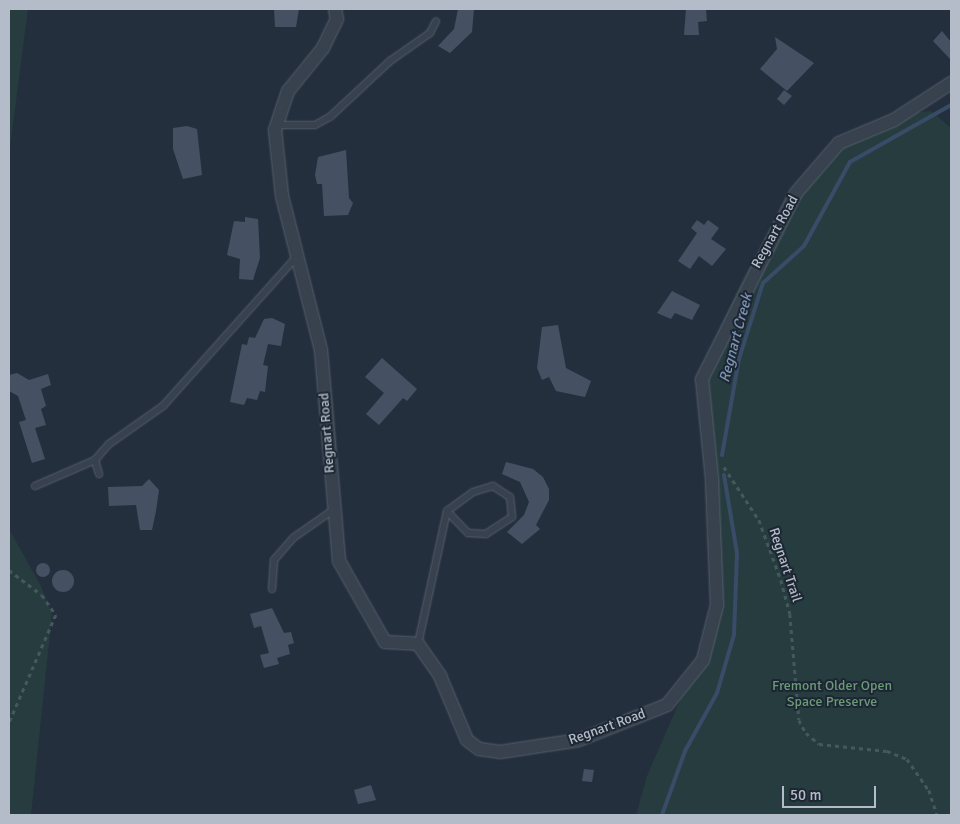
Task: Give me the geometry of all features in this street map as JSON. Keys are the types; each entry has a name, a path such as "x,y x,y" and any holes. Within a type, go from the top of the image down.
{"street":[{"name":"Regnart Road","path":"335,9 337,19 323,48 288,91 277,125 282,196 321,350 333,510 339,561 386,642 418,644 440,676 459,727 479,749 500,752 579,740 667,705 703,660 717,605 712,479 702,379 796,193 839,143 894,120 951,83"}],"lane":[{"path":"277,125 315,125 332,116 390,61 430,33 436,22"},
{"path":"35,486 95,460 110,444 163,406 297,256"},
{"path":"95,460 99,474"},
{"path":"418,644 447,511 473,492 493,486 510,496 512,517 486,534 468,534 447,511"},
{"path":"272,589 274,560 294,538 333,510"}],"path":[{"name":"Regnart Trail","path":"720,460 758,520 781,580 790,614 799,720 806,733 819,744 887,751 907,759 929,790 938,815"},
{"path":"9,570 42,595 56,615 9,723"}],"green space":[{"path":"9,9 28,9 9,155"},
{"name":"Fremont Older Open Space Preserve","path":"931,111 951,128 951,815 636,815 647,776 698,659 714,604 707,463 700,423 701,369 743,278 791,193 838,140 895,115"},
{"path":"9,529 41,586 52,614 31,815 9,815"}],"building":[{"path":"274,9 299,9 296,27 275,27"},
{"path":"458,9 474,9 472,32 450,53 438,46 454,29"},
{"path":"686,9 706,9 707,21 698,22 699,35 684,35"},
{"path":"942,31 951,42 951,60 933,41"},
{"path":"775,37 814,63 787,91 760,69 777,49"},
{"path":"784,90 792,96 784,105 777,99"},
{"path":"187,126 197,129 202,175 183,179 173,149 173,128"},
{"path":"346,150 349,198 353,203 348,215 324,216 322,184 317,184 315,175 318,157"},
{"path":"245,217 258,219 260,258 253,280 239,279 240,259 227,255 234,221 245,222"},
{"path":"697,220 704,225 708,220 719,228 711,239 726,249 712,266 699,256 690,269 678,261 697,233 691,228"},
{"path":"672,291 700,305 692,320 675,313 671,319 657,313"},
{"path":"272,318 285,324 281,346 268,344 263,365 268,366 265,392 260,391 257,400 247,398 244,405 230,402 242,344 247,345 249,337 255,338 264,319"},
{"path":"558,325 566,368 591,381 585,397 556,391 549,377 542,380 537,368 542,327"},
{"path":"382,358 417,389 407,401 403,398 379,425 366,414 384,393 365,377"},
{"path":"17,373 29,380 48,374 51,385 41,389 46,406 41,409 46,425 35,428 45,459 32,463 19,422 26,420 18,396 9,391 9,375"},
{"path":"506,462 533,469 543,477 549,489 549,500 536,525 540,529 522,544 507,532 524,515 529,502 520,482 502,474"},
{"path":"149,479 159,490 156,511 152,530 140,530 136,505 109,506 108,487 142,486"},
{"path":"43,563 48,565 50,570 48,575 43,577 38,575 36,570 38,565"},
{"path":"63,570 71,573 74,581 71,589 63,592 55,589 52,581 55,573"},
{"path":"272,608 284,633 291,632 294,643 288,645 290,654 277,658 279,664 264,668 260,655 269,653 261,626 254,628 250,614"},
{"path":"584,769 594,770 592,782 582,781"},
{"path":"371,785 376,800 358,804 354,790"}],"waterway":[{"name":"Regnart Creek","path":"722,455 739,359 763,283 804,246 850,162 951,105"},
{"name":"Regnart Creek","path":"662,815 685,751 717,693 734,635 737,553 724,475"}]}
